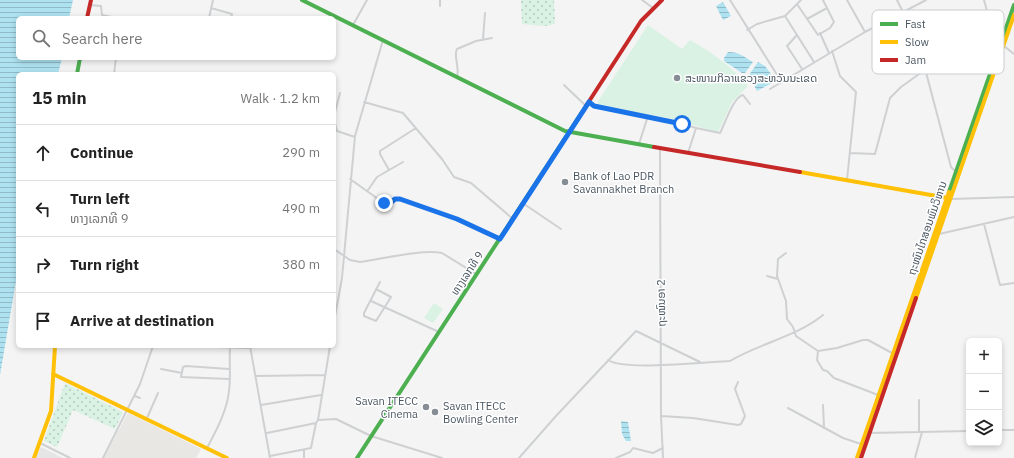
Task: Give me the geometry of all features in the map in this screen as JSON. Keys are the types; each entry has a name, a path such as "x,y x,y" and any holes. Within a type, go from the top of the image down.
{"main road":[{"path":"302,0 335,16"},
{"name":"ທາງເລກທີ 9","path":"357,458 524,204 641,21 652,8 662,0"},
{"path":"87,16 90,2"},
{"name":"ຖະໜົນໄກສອນພົມວິຫານ","path":"1004,38 1014,5"},
{"name":"ຖະໜົນໄກສອນພົມວິຫານ","path":"1004,38 1014,15"},
{"path":"336,17 564,131 949,198"},
{"path":"77,72 80,60"},
{"name":"ຖະໜົນໄກສອນພົມວິຫານ","path":"857,458 868,433 938,234 956,172 991,74"},
{"name":"ຖະໜົນໄກສອນພົມວິຫານ","path":"861,458 893,353 993,74"},
{"path":"34,458 51,411 55,348"},
{"path":"54,374 227,458"}],"street":[{"path":"209,16 213,0"},
{"path":"353,25 367,0"},
{"path":"440,0 440,6"},
{"path":"642,0 652,8"},
{"path":"730,0 747,30 781,81"},
{"path":"747,30 757,24 784,16 801,0"},
{"path":"797,4 818,35 833,26 834,22 823,0"},
{"path":"847,0 865,32"},
{"path":"896,0 902,10"},
{"path":"909,10 926,0"},
{"path":"984,0 987,10"},
{"path":"90,2 101,6 102,15 107,16"},
{"path":"211,8 232,14 232,16"},
{"path":"806,19 827,8"},
{"path":"483,39 485,13"},
{"path":"784,16 814,62"},
{"path":"770,89 781,81 872,29"},
{"path":"820,33 829,53"},
{"path":"797,35 787,46 802,69"},
{"path":"457,77 458,66 456,51 461,46 483,39 492,38"},
{"path":"336,311 342,278 355,137 383,40"},
{"path":"1004,46 1014,54"},
{"path":"832,51 840,76 856,92 847,180"},
{"path":"114,72 116,60"},
{"path":"850,153 875,154 890,98 901,87 918,74"},
{"path":"928,74 951,167 956,172"},
{"path":"564,85 586,107"},
{"path":"336,108 340,93"},
{"path":"589,102 594,106 670,120 696,128 720,133 734,103 740,96 744,95 750,104"},
{"path":"364,102 401,112 416,128 454,177 471,183 514,219"},
{"path":"639,144 647,119"},
{"path":"336,127 337,131 355,137"},
{"path":"389,170 380,154 380,150 416,128"},
{"path":"688,153 696,128"},
{"name":"ຖະໜົນອາ 2","path":"660,148 662,342 661,416 663,458"},
{"path":"368,190 377,177 403,162"},
{"path":"350,179 368,190 384,203 389,204 395,199 400,199 457,219 500,239"},
{"path":"949,198 1014,197"},
{"path":"524,204 562,229"},
{"path":"938,234 1014,217"},
{"path":"984,224 1000,284 1014,283"},
{"path":"336,250 344,256 360,262 423,252 437,252 442,253 477,275"},
{"path":"786,253 778,259 778,279 786,301 787,319 795,333 804,342 818,350 837,348 868,340 893,353"},
{"path":"767,276 778,279"},
{"path":"376,289 391,297 376,321 364,316 364,313 376,289 380,282"},
{"path":"370,301 439,332"},
{"path":"608,360 614,364 637,366 730,361 795,333 812,324 823,315"},
{"path":"519,458 556,416 636,331 662,342 700,362"},
{"path":"103,458 135,396 149,362 152,348"},
{"path":"207,448 217,430 227,404 230,378 230,348"},
{"path":"250,348 270,457 304,450 312,446 316,423 318,420 330,348"},
{"path":"818,350 817,360 823,370 834,378 879,396"},
{"path":"229,369 186,366 183,367 182,378 230,378"},
{"path":"161,369 182,373"},
{"path":"256,376 325,376"},
{"path":"661,416 693,418 738,425 741,424 745,416 735,389 738,382"},
{"path":"146,418 158,393"},
{"path":"261,405 321,395"},
{"path":"135,396 140,398"},
{"path":"915,458 920,432 919,400"},
{"path":"823,405 824,428"},
{"path":"788,408 843,438 862,444"},
{"path":"318,420 336,419 371,436 442,458"},
{"path":"266,434 316,423"},
{"path":"1002,430 1014,430"},
{"path":"868,433 966,431"},
{"path":"40,443 70,458"},
{"path":"616,458 630,452 633,448 653,453 663,448"},
{"path":"304,450 304,458"}],"shaded area":[{"path":"128,413 201,449 196,458 104,458"},
{"path":"41,447 63,458 36,458"}],"green space":[{"path":"521,0 554,0 555,24 546,26 522,24"},
{"name":"ສະໜາມກິລາແຂວງສະຫວັນນະເຂດ","path":"648,25 682,49 690,40 728,66 748,86 732,102 717,132 668,118 604,107 597,103"},
{"path":"434,303 443,309 433,323 424,318"},
{"path":"65,383 123,412 115,429 73,410 57,447 44,441"}],"water":[{"path":"0,0 73,0 69,16 16,16 16,60 62,60 58,72 16,72 16,281 0,375"},
{"path":"723,2 731,16 723,20 716,6"},
{"path":"728,52 739,54 753,62 745,73 742,73 724,61 724,58"},
{"path":"758,62 765,66 776,81 757,91 749,75"},
{"path":"621,421 628,422 631,441 626,441 622,434"}],"traffic: fast":[{"path":"302,0 334,16"},
{"path":"1004,34 1014,5"},
{"path":"336,17 565,131 654,147"},
{"path":"77,72 80,60"},
{"path":"949,192 990,74"},
{"path":"357,458 586,106"}],"traffic: slow":[{"path":"1004,44 1014,15"},
{"path":"916,298 994,74"},
{"path":"800,172 948,198"},
{"path":"857,458 949,192"},
{"path":"34,458 51,411 55,348"},
{"path":"53,374 227,458"}],"traffic: jam":[{"path":"87,16 91,0"},
{"path":"586,106 641,21 662,0"},
{"path":"654,147 800,172"},
{"path":"861,458 916,298"}],"place":[{"name":"ສະໜາມກິລາແຂວງສະຫວັນນະເຂດ","path":"677,78"},
{"name":"Bank of Lao PDR Savannakhet Branch","path":"565,182"},
{"name":"Savan ITECC Cinema","path":"426,407"},
{"name":"Savan ITECC Bowling Center","path":"435,412"}],"route":[{"path":"384,203 391,204 395,199 400,199 457,219 500,239 589,102 594,106 670,120 682,124"}]}
